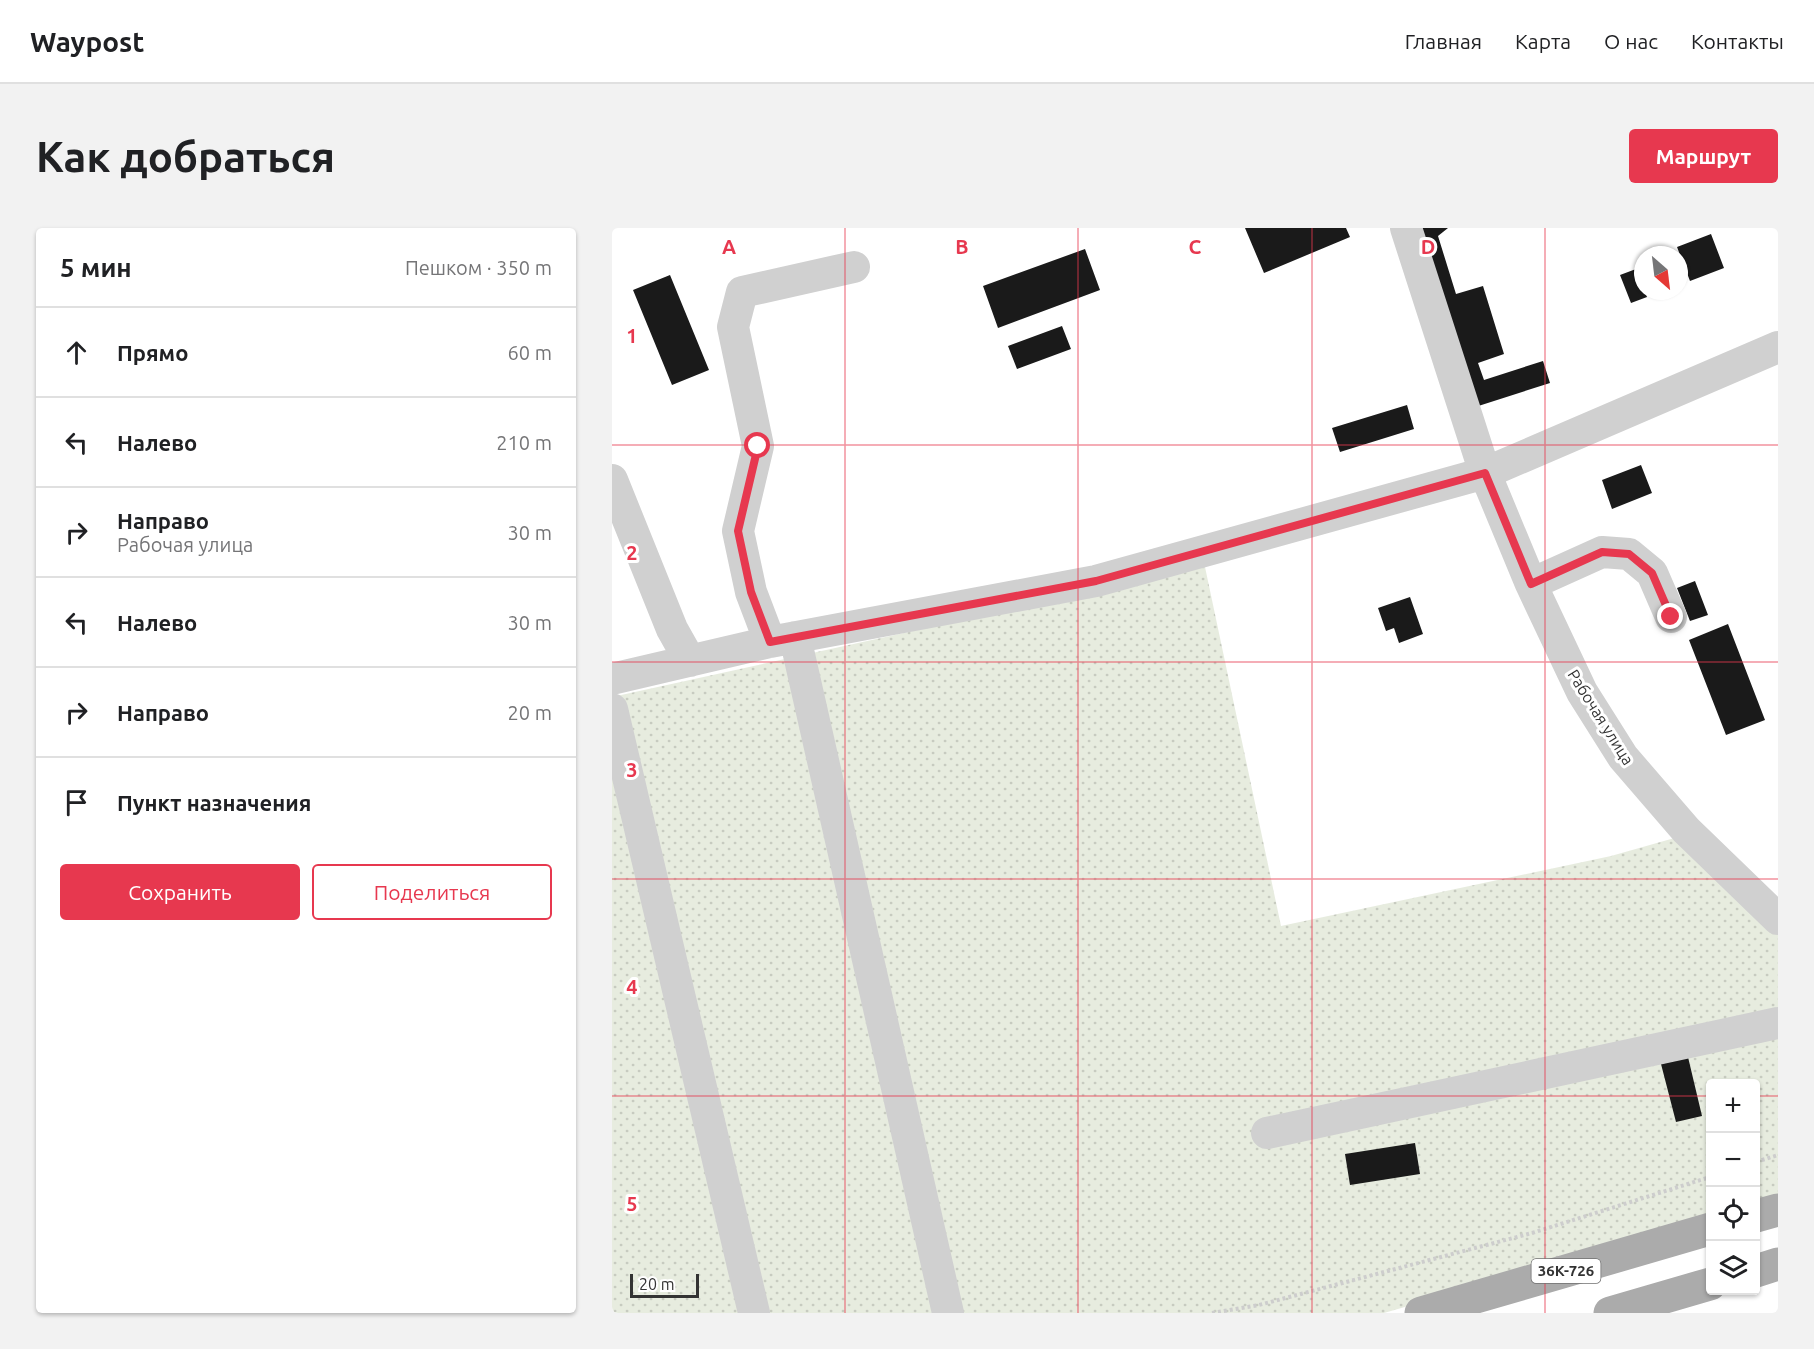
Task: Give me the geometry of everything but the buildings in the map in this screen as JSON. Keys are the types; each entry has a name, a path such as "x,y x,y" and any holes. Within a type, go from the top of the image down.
{"main road":[{"path":"1760,1215 1778,1210"},
{"name":"36К-726","path":"1421,1313 1706,1230"},
{"path":"1760,1269 1778,1264"},
{"path":"1610,1313 1706,1285"}],"street":[{"name":"Рабочая улица","path":"1406,228 1485,473 1531,584 1582,692 1623,757 1686,830 1778,919"},
{"path":"854,267 742,292 734,327 758,446 738,531 751,592 783,640 948,1313"},
{"path":"612,679 783,640 1096,581 1485,473 1778,348"},
{"path":"612,480 672,629 690,662"},
{"path":"1531,584 1602,552 1629,554 1652,573 1671,617"},
{"path":"612,709 754,1313"},
{"path":"1267,1133 1778,1023"}],"path":[{"path":"1760,1160 1778,1155"},
{"path":"1212,1313 1259,1305 1532,1233 1706,1178"}],"shaded area":[{"path":"1205,567 1281,926 1611,856 1678,837 1778,935 1778,1199 1760,1204 1760,1079 1706,1079 1706,1220 1384,1313 612,1313 612,697"}],"route":[{"path":"758,446 738,531 751,592 770,642 1096,581 1485,473 1531,584 1602,552 1629,554 1652,573 1671,617"}]}
